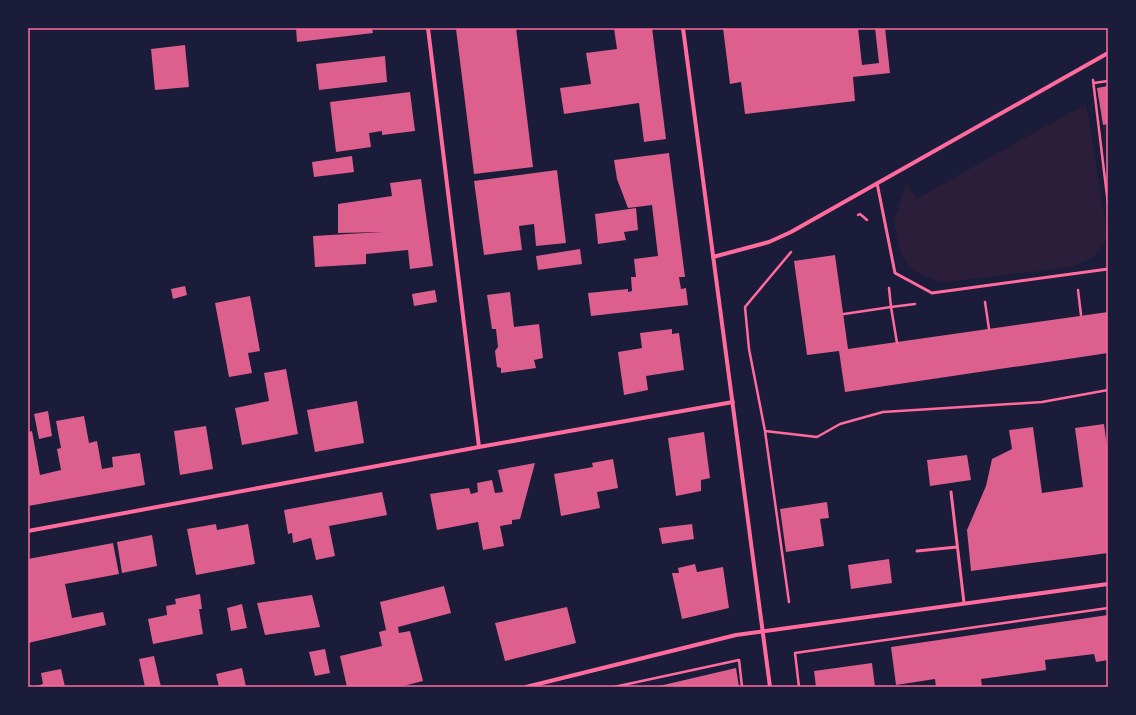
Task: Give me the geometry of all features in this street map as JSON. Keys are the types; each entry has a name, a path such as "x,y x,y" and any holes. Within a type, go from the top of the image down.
{"street":[{"path":"428,28 479,447"},
{"path":"683,28 770,687"},
{"path":"713,257 768,242 791,232 1108,53"},
{"path":"28,532 479,447 732,402"},
{"path":"526,687 736,635 1108,584"}],"lane":[{"path":"877,183 895,273 932,293 1108,269"},
{"path":"951,492 964,603"},
{"path":"917,551 957,547"}],"path":[{"path":"1093,75 1108,204"},
{"path":"1094,83 1108,81"},
{"path":"854,216 860,214 870,223"},
{"path":"788,602 765,431 749,349 745,307 794,248"},
{"path":"844,314 892,307 888,284"},
{"path":"984,301 989,329"},
{"path":"765,431 817,437 840,424 883,412 1042,402 1108,390"},
{"path":"799,687 795,653 1108,608"},
{"path":"614,687 739,660 742,687"}],"shaded area":[{"path":"1086,104 1108,238 1094,257 1072,267 940,283 910,269 900,252 894,221 906,183 916,199"},
{"path":"1108,124 1108,161 1103,125"}],"building":[{"path":"296,28 372,28 373,33 297,42"},
{"path":"516,28 533,167 474,174 456,29"},
{"path":"614,28 652,28 666,139 644,142 639,103 564,114 560,88 591,84 586,53 617,49"},
{"path":"723,28 858,28 862,65 879,63 875,28 885,28 890,73 853,77 855,101 745,114 741,82 730,84"},
{"path":"185,45 189,87 155,90 151,49"},
{"path":"385,56 387,82 319,90 316,64"},
{"path":"1108,86 1108,124 1103,125 1097,88"},
{"path":"410,92 415,131 382,135 382,131 369,133 371,147 336,152 330,102"},
{"path":"669,153 685,277 679,277 681,289 686,288 688,305 591,316 588,293 628,289 628,292 632,291 631,277 636,277 634,259 658,256 652,205 628,208 617,179 614,160"},
{"path":"352,156 354,172 314,177 312,162"},
{"path":"557,170 566,243 536,246 534,224 519,226 522,250 484,255 474,181"},
{"path":"421,179 433,266 410,269 408,250 366,254 366,264 315,267 313,236 382,232 338,233 338,204 392,196 390,183"},
{"path":"636,208 638,230 624,232 626,240 598,244 595,214"},
{"path":"580,249 582,264 538,270 536,256"},
{"path":"835,255 848,349 1108,312 1108,353 845,392 839,351 807,355 794,261"},
{"path":"185,286 187,295 173,299 171,289"},
{"path":"435,290 437,302 414,306 412,294"},
{"path":"510,292 514,327 539,324 543,358 534,360 536,368 501,373 501,368 497,367 495,351 498,347 496,329 492,329 487,295"},
{"path":"250,296 260,351 248,353 252,373 229,377 215,303"},
{"path":"672,329 672,334 679,333 684,370 646,376 648,390 624,395 618,352 642,348 640,333"},
{"path":"286,369 298,434 242,445 235,408 269,401 264,373"},
{"path":"357,401 364,443 315,452 307,410"},
{"path":"48,411 52,436 39,439 34,414"},
{"path":"84,416 89,443 97,441 102,469 113,467 112,457 140,453 145,485 28,506 28,432 32,431 40,475 61,470 57,449 61,448 56,421"},
{"path":"1104,424 1108,455 1108,553 971,571 967,530 986,486 992,459 1012,449 1009,430 1033,427 1042,493 1083,487 1075,428"},
{"path":"206,426 213,469 180,475 174,431"},
{"path":"704,432 710,478 701,480 701,491 676,496 668,438"},
{"path":"967,455 971,480 930,486 927,460"},
{"path":"613,459 618,488 597,492 600,508 561,516 554,474 593,467 592,463"},
{"path":"535,463 520,519 512,520 512,524 500,526 504,546 483,550 478,522 437,530 430,494 469,488 471,494 478,492 477,483 492,480 495,493 503,492 498,470"},
{"path":"382,492 387,515 329,526 335,556 316,560 311,538 293,543 292,533 288,534 284,510"},
{"path":"827,502 829,518 820,519 824,546 786,552 780,509"},
{"path":"216,524 217,530 248,524 255,564 196,575 187,529"},
{"path":"692,524 694,539 662,544 659,528"},
{"path":"152,535 157,566 122,573 117,542"},
{"path":"113,543 119,574 65,584 72,618 103,612 106,625 28,643 28,559"},
{"path":"889,559 892,583 851,589 848,565"},
{"path":"695,564 697,572 723,567 729,608 682,619 672,573 679,573 678,568"},
{"path":"444,586 451,613 398,627 399,633 410,631 423,681 399,687 347,687 340,656 382,646 379,632 386,630 380,602"},
{"path":"200,594 202,609 199,609 203,634 153,644 148,619 167,615 166,606 176,604 175,599"},
{"path":"312,595 320,627 265,635 257,603"},
{"path":"242,604 247,628 231,631 227,608"},
{"path":"567,607 576,643 505,661 495,623"},
{"path":"1108,615 1108,660 1096,662 1094,654 1045,660 1046,670 981,679 982,687 936,687 935,679 896,685 891,647"},
{"path":"325,649 330,673 315,676 309,652"},
{"path":"154,656 161,687 145,687 139,659"},
{"path":"872,663 875,687 816,687 814,671"},
{"path":"242,668 246,687 219,687 216,674"},
{"path":"736,668 739,687 659,687 659,686"},
{"path":"61,669 65,687 33,687 43,684 41,673"}]}
